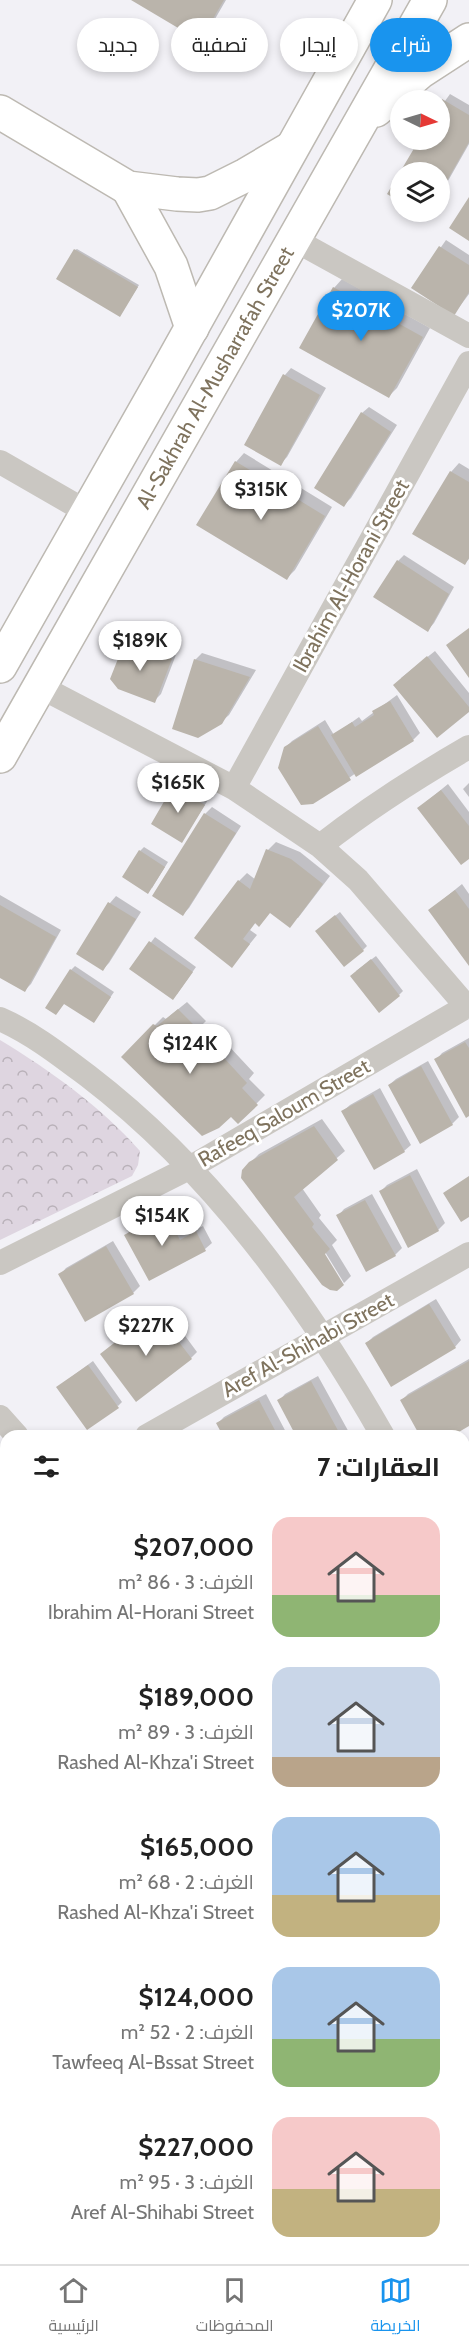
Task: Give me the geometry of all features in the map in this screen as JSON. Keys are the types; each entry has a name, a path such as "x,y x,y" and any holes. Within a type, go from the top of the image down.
{"main road":[{"name":"Al-Sakhrah Al-Musharrafah Street","path":"0,666 375,0"},
{"name":"Al-Sakhrah Al-Musharrafah Street","path":"0,756 430,0"},
{"path":"355,129 420,72 469,40"},
{"path":"0,112 128,188 177,194 204,194 246,175 292,148"},
{"path":"128,188 171,266 192,328"}],"street":[{"path":"293,239 469,336"},
{"name":"Ibrahim Al-Horani Street","path":"234,788 469,363"},
{"path":"0,462 87,512"},
{"path":"39,686 234,788 320,846 374,897 468,1006"},
{"path":"320,846 394,792 469,747"},
{"name":"Rafeeq Saloum Street","path":"0,1263 191,1167 468,1006"},
{"path":"0,1019 23,1030 56,1052 116,1098 191,1167 281,1276 323,1336 379,1430"},
{"name":"Aref Al-Shihabi Street","path":"158,1430 469,1254"},
{"path":"0,1417 12,1430"}],"green space":[{"path":"0,1040 38,1064 92,1104 140,1151 138,1165 132,1176 0,1240"}],"building":[{"path":"131,0 224,0 213,18 171,18 171,24"},
{"path":"450,104 469,115 469,142 450,175 450,162 406,162 413,150 450,150"},
{"path":"469,197 469,241 449,228"},
{"path":"439,246 469,265 469,292 454,316 411,288"},
{"path":"74,249 138,287 120,317 56,279"},
{"path":"333,287 423,337 389,398 299,348"},
{"path":"283,374 320,395 281,466 244,445"},
{"path":"361,412 391,432 344,507 314,488"},
{"path":"235,461 325,516 287,580 196,525"},
{"path":"450,471 469,482 469,558 465,565 412,534"},
{"path":"397,560 449,594 428,632 373,597"},
{"path":"469,628 469,678 446,645"},
{"path":"125,641 172,659 155,703 118,689 110,679"},
{"path":"427,656 469,707 469,712 437,738 393,685"},
{"path":"194,659 250,677 222,724 198,738 172,729"},
{"path":"390,701 414,741 356,777 331,735 352,722 355,727 374,715 372,711"},
{"path":"318,726 351,780 313,804 301,805 278,768 284,747"},
{"path":"173,786 205,805 182,843 151,824"},
{"path":"441,790 469,826 469,859 461,865 417,808"},
{"path":"204,813 236,833 183,916 152,896"},
{"path":"266,849 291,859 323,884 290,928 270,913 259,927 255,923 243,939 250,944 232,968 194,938 238,880 250,889"},
{"path":"139,850 165,867 148,894 122,877"},
{"path":"455,890 469,909 469,966 428,910"},
{"path":"108,902 136,919 103,971 76,954"},
{"path":"0,905 56,937 25,992 0,978"},
{"path":"335,915 364,951 344,967 315,931"},
{"path":"149,941 193,972 173,1000 129,969"},
{"path":"371,959 400,996 379,1013 350,976"},
{"path":"70,969 111,997 94,1023 64,1004 56,1015 45,1008"},
{"path":"178,1009 199,1030 190,1038 189,1043 194,1044 203,1035 247,1083 242,1088 258,1105 238,1124 231,1117 219,1128 202,1136 121,1057 153,1024 157,1026"},
{"path":"465,1042 469,1048 469,1116 466,1118 434,1059"},
{"path":"421,1066 453,1125 420,1144 388,1085"},
{"path":"373,1094 405,1152 374,1170 341,1111"},
{"path":"314,1126 338,1160 294,1197 314,1224 312,1227 330,1249 325,1254 344,1285 337,1291 322,1285 241,1178 242,1170 249,1162"},
{"path":"410,1175 439,1231 408,1248 379,1191"},
{"path":"469,1176 469,1217 461,1222 443,1193"},
{"path":"365,1200 396,1256 366,1272 336,1215"},
{"path":"166,1213 180,1240 196,1231 206,1251 149,1281 124,1235"},
{"path":"106,1246 134,1294 85,1322 58,1274"},
{"path":"429,1304 456,1348 391,1387 365,1343"},
{"path":"155,1311 192,1359 136,1402 100,1354"},
{"path":"469,1361 469,1426 462,1430 417,1430 400,1400"},
{"path":"88,1365 119,1408 87,1430 56,1387"},
{"path":"311,1381 338,1430 293,1430 277,1400"},
{"path":"259,1400 275,1430 220,1430 216,1423"}]}
